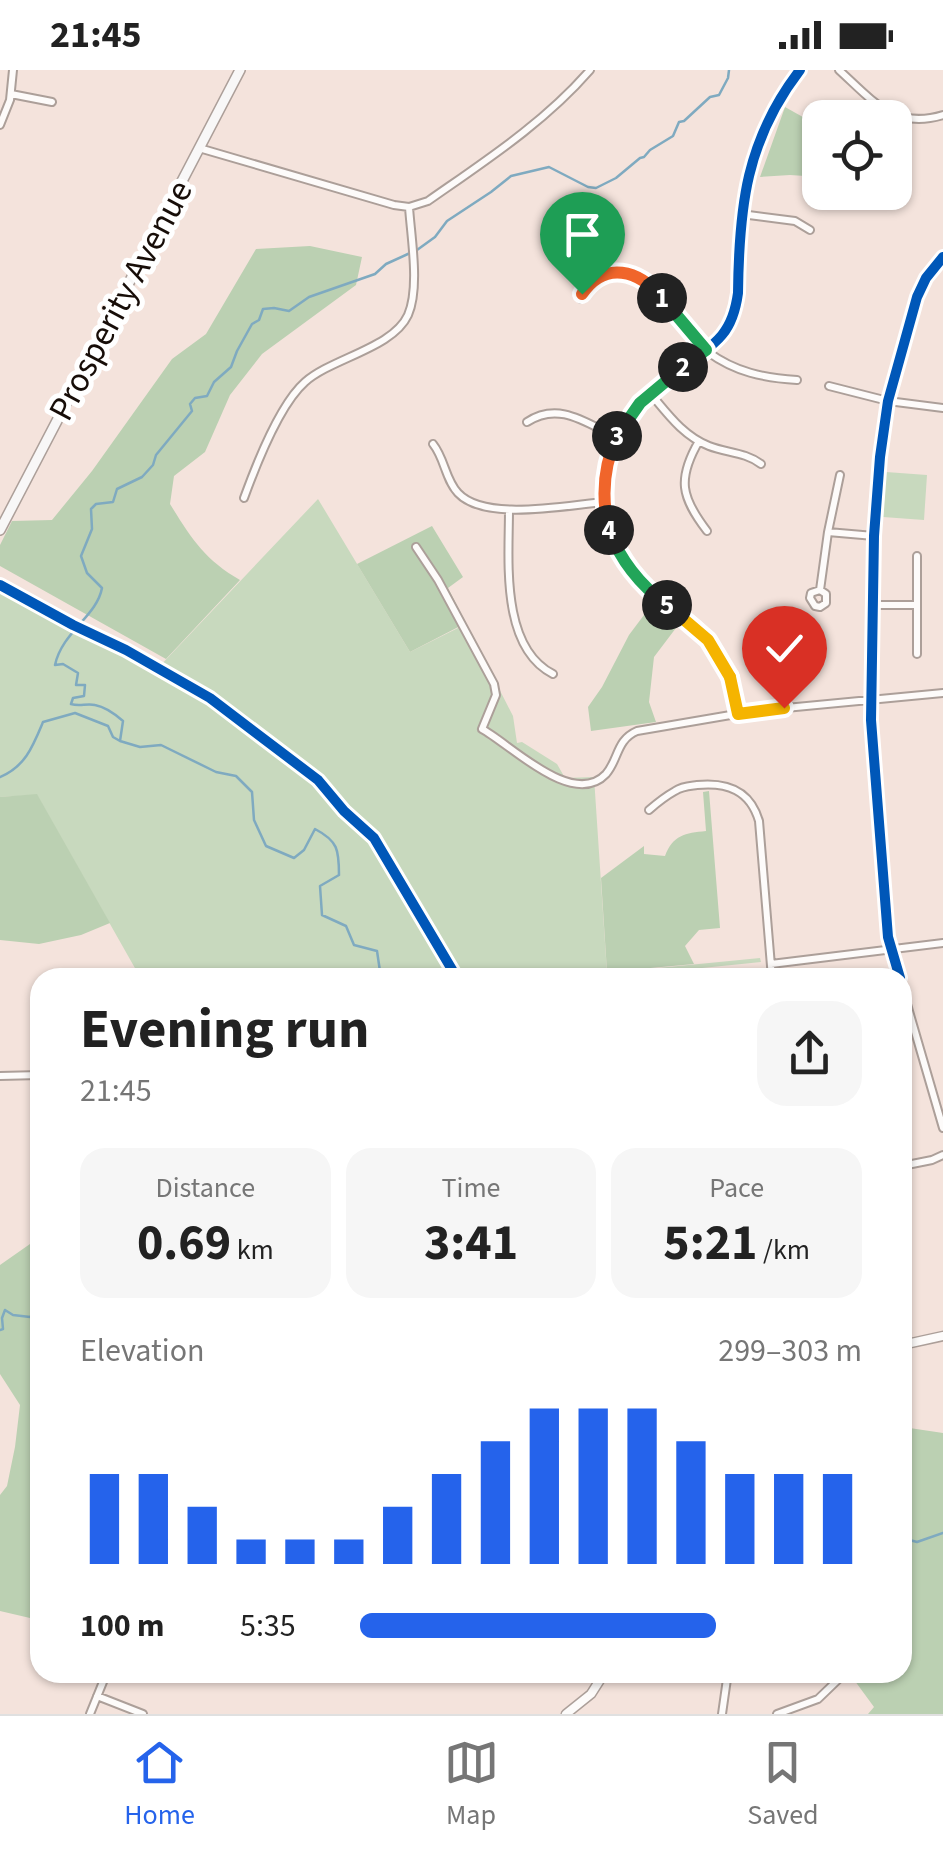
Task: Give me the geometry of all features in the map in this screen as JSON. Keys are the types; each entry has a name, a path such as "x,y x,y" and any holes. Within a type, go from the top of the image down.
{"main road":[{"name":"Prosperity Avenue","path":"0,530 240,70"}],"street":[{"path":"0,125 11,94 13,70"},
{"path":"199,148 409,207 424,203 512,142 560,102 590,70"},
{"path":"738,714 730,677 717,652 701,631 629,570 610,532 604,502 607,464 616,437 630,414 721,336 736,304 741,214 748,178 773,112 800,70"},
{"path":"839,70 890,114 919,120 943,115"},
{"path":"11,94 52,102"},
{"path":"244,498 295,392 313,376 391,334 403,323 412,294 409,207"},
{"path":"741,214 795,221 810,230"},
{"path":"896,968 890,950 871,700 874,536 888,401 920,289 943,256"},
{"path":"580,299 591,283 605,275 638,276 652,286 706,350 725,363 760,376 797,380"},
{"path":"829,386 888,401 943,408"},
{"path":"650,393 678,426 699,441 744,454 761,464"},
{"path":"527,422 545,413 561,413 616,437"},
{"path":"699,441 686,466 684,486 689,505 706,531"},
{"path":"432,444 442,458 450,482 462,497 488,509 604,502"},
{"path":"820,590 840,475"},
{"path":"509,510 508,584 514,616 535,660 553,674"},
{"path":"828,532 874,536"},
{"path":"416,547 494,684 496,696 482,729 554,779 586,782 603,777 623,740 638,732 784,708 943,693"},
{"path":"916,654 917,556"},
{"path":"873,605 917,605"},
{"path":"649,810 682,787 709,784 736,789 753,805 759,820 771,968"},
{"path":"770,964 943,944"},
{"path":"912,1017 939,1099 943,1128"},
{"path":"0,1076 30,1074"},
{"path":"912,1164 943,1155"},
{"path":"912,1344 943,1336"},
{"path":"90,1714 102,1683"},
{"path":"566,1714 591,1694 598,1683"},
{"path":"722,1714 726,1683"},
{"path":"777,1714 818,1698 834,1683"},
{"path":"97,1696 144,1714"}],"green space":[{"path":"785,107 802,117 802,176 760,177"},
{"path":"310,246 362,257 356,285 262,354 230,395 205,452 174,476 170,504 208,556 240,580 166,659 0,566 0,545 12,521 52,520 172,359 206,334 256,249"},
{"path":"886,472 927,475 924,520 883,517"},
{"path":"318,499 410,652 466,624 513,716 517,743 522,742 557,764 565,778 594,777 607,968 135,968 37,795 0,797 0,585 157,669"},
{"path":"432,526 463,577 448,588 466,623 410,652 357,564"},
{"path":"653,603 679,624 654,657 649,702 656,722 591,731 588,707 629,635"},
{"path":"709,791 720,928 699,930 685,946 694,964 607,968 601,878 644,846 644,854 665,856 681,836 706,831 703,792"},
{"path":"37,794 110,923 81,935 39,944 0,940 0,797"},
{"path":"760,958 761,962 702,968 658,968"},
{"path":"30,1244 30,1618 0,1611 0,1495 7,1486 20,1405 0,1374 0,1265"},
{"path":"912,1428 943,1433 943,1714 868,1714 874,1707 856,1683 912,1683"}],"waterway":[{"path":"417,250 435,237 447,221 511,176 549,167 596,188 616,178 673,136 679,122 710,97 719,95 729,70"},
{"path":"120,741 123,721 99,706 71,704 73,698 84,696 85,685 76,685 78,673 63,664 55,665 65,643 94,607 102,588 87,573 81,556 92,529 91,509 96,504 113,502 117,489 142,477 153,465 156,455 192,411 190,404 195,398 207,396 214,382 231,367 263,309 289,311 309,297 375,274 410,253"},
{"path":"0,777 22,762 43,722 75,713 108,726 120,741 140,747 161,745 216,772 236,776 252,792 254,820 266,846 294,858 304,850 315,829 333,842 339,875 320,886 322,915 346,926 354,945 377,951 380,968"},
{"path":"0,1330 5,1310 30,1317"},
{"path":"912,1541 943,1533"}],"cycle path":[{"path":"738,714 728,673 713,646 693,624 647,589 621,557 607,520 604,480 614,441 629,416 659,386 716,342 731,320 738,293 749,175 768,122 800,70"},
{"path":"897,968 888,937 871,720 874,536 888,401 917,297 943,257"},
{"path":"0,585 210,698 318,780 374,838 451,968"}],"route":[{"path":"582,294 605,275 638,276 652,286 706,350 650,393 622,426 604,478 606,517 615,546 629,570 701,631 717,652 730,677 738,714 784,708"}]}
